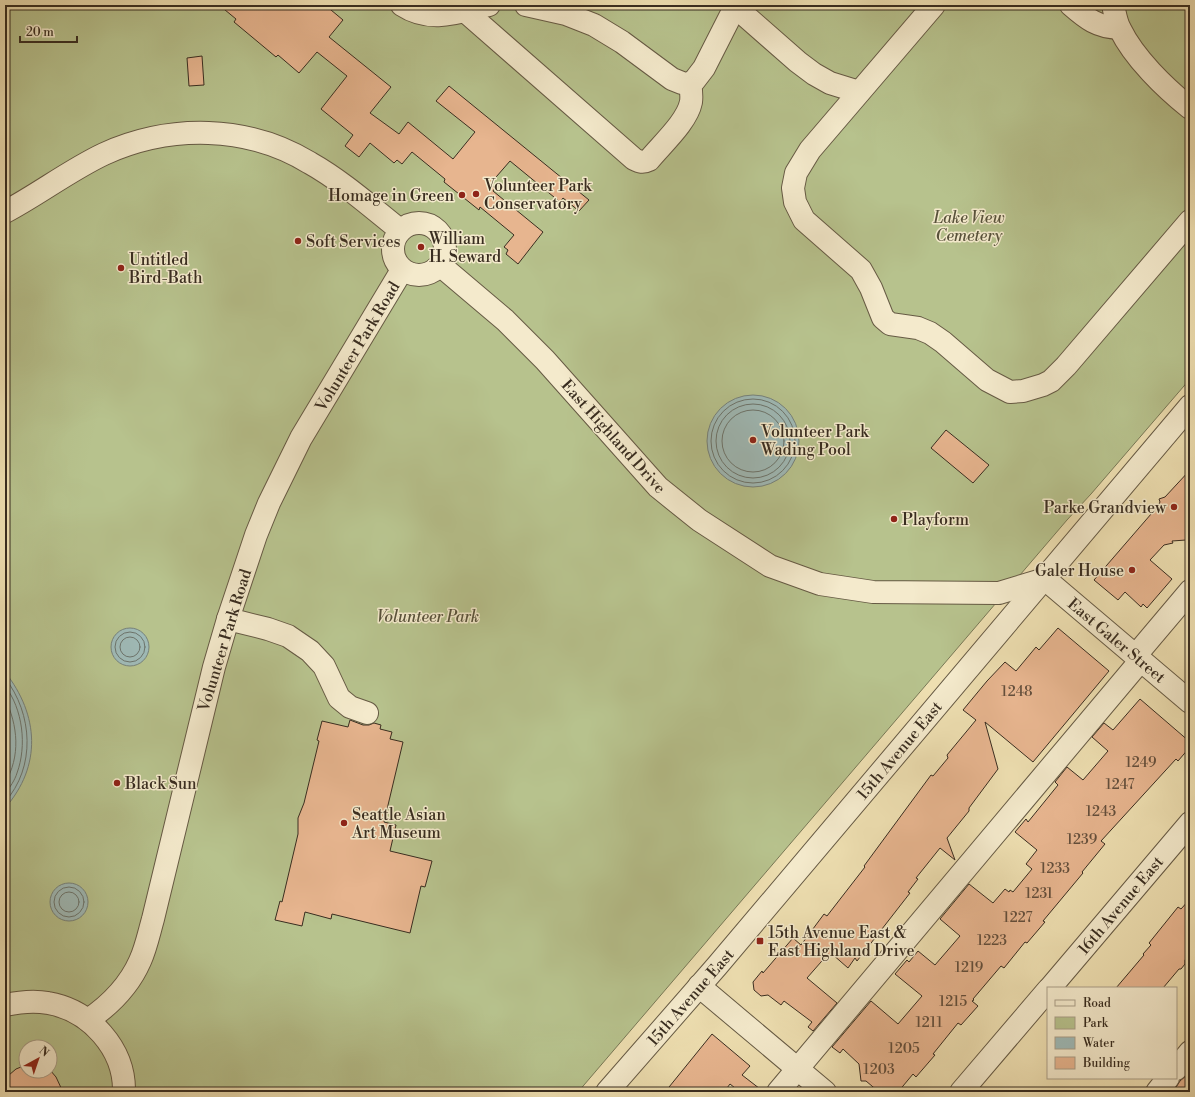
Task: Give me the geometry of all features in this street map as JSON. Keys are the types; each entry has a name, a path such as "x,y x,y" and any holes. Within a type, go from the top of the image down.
{"street":[{"path":"402,5 419,12 437,16 466,12 489,5"},
{"path":"526,5 566,14 594,25 622,42 672,79 682,83 690,83 697,78 707,63 734,6 798,62 814,74 830,83 859,92"},
{"path":"934,5 810,150 798,169 794,180 793,196 801,216 812,228 861,270 871,288 880,313 886,321 895,325 918,328 930,333 943,342 987,380 1010,392 1034,389 1058,375 1190,221"},
{"path":"1071,5 1086,18 1097,24 1105,27 1119,28"},
{"path":"1113,5 1119,28 1130,46 1164,86 1190,108"},
{"path":"466,12 592,123 638,161 642,162 649,160 683,119 691,100 690,83"},
{"path":"5,212 29,200 82,166 125,145 171,134 195,132 218,133 242,136 266,142 289,151 310,162 331,176 400,230"},
{"path":"416,222 425,223 440,232 446,249 440,266 426,275 418,276 402,270 396,263 392,246 400,230 407,225 416,222"},
{"name":"East Highland Drive","path":"440,266 504,320 545,360 658,487 699,520 770,566 820,584 873,592 999,593 1045,579"},
{"name":"Volunteer Park Road","path":"88,1020 111,1003 134,973 143,952 153,919 214,667 228,619 256,535 302,438 402,270"},
{"name":"15th Avenue East","path":"607,1092 700,986 1190,406"},
{"name":"East Galer Street","path":"1045,579 1190,702"},
{"path":"778,1092 1139,658 1190,591"},
{"path":"228,619 268,629 288,636 310,651 324,666 339,698 350,707 367,713"},
{"name":"16th Avenue East","path":"1051,987 1190,823"},
{"path":"700,986 825,1092"},
{"name":"16th Avenue East","path":"961,1092 1047,991"},
{"path":"5,1005 26,1002 48,1003 62,1006 76,1012 88,1020 103,1035 117,1057 122,1071 124,1092"},
{"path":"1177,1068 1190,1052"},
{"path":"1157,1092 1167,1079"}],"green space":[{"name":"Volunteer Park","path":"5,5 1190,5 1190,379 1067,520 578,1092 5,1092"}],"water":[{"name":"Volunteer Park Wading Pool","path":"753,395 771,399 785,409 795,423 799,441 795,459 785,473 771,483 753,487 735,483 721,473 711,459 707,441 711,423 721,409 735,399"},
{"path":"126,628 134,628 141,631 146,636 149,647 146,658 141,663 134,666 126,666 119,663 114,658 111,651 111,643 114,636 119,631"},
{"path":"5,672 25,705 30,723 32,740 30,758 25,775 17,792 5,808"},
{"path":"69,883 79,886 85,892 88,902 85,912 79,918 69,921 59,918 53,912 50,902 53,892 59,886"}],"building":[{"path":"219,5 325,5 343,20 329,37 391,87 370,113 399,134 408,122 453,159 475,132 436,101 449,86 589,200 579,211 563,198 560,202 510,161 490,184 495,188 493,191 543,232 518,264 506,254 508,250 504,247 514,235 480,207 479,210 444,182 445,179 412,152 402,164 397,160 394,163 370,143 359,157 345,146 353,135 321,109 347,76 317,52 299,73 278,55 276,57 234,22 236,19"},
{"path":"202,56 204,85 189,86 187,58"},
{"path":"946,430 989,465 973,483 931,448"},
{"path":"1190,470 1190,535 1186,540 1172,541 1173,543 1164,545 1150,560 1172,579 1147,608 1143,604 1141,607 1125,592 1118,600 1094,580 1158,506 1160,502 1159,499 1165,497"},
{"path":"1058,628 1109,671 1033,762 985,722 998,769 969,808 969,811 947,838 955,860 940,848 916,878 918,879 908,892 910,893 857,961 855,958 848,968 832,954 831,956 828,954 807,978 837,1003 813,1031 808,1027 812,1022 784,1001 781,1005 768,995 761,996 754,990 753,982 762,971 763,973 793,938 801,945 824,914 827,916 865,867 864,866 931,775 933,776 948,758 947,755 976,720 963,710 1005,662 1016,671 1036,647 1039,650"},
{"path":"1140,699 1190,742 1190,747 1178,761 1176,759 1101,841 1105,844 1043,921 1045,922 1027,943 1025,942 1004,968 1001,966 973,999 974,1000 972,1001 978,1006 961,1025 958,1023 933,1054 935,1055 916,1077 913,1074 898,1092 879,1092 866,1081 861,1081 859,1064 843,1049 840,1053 832,1047 871,1001 898,1024 922,996 895,974 907,960 909,962 918,951 935,965 960,936 940,919 969,884 993,903 1005,889 1009,892 1010,890 1013,892 1032,869 1026,864 1037,850 1015,832 1026,819 1028,822 1058,785 1055,782 1067,767 1083,780 1108,751 1092,737 1104,723 1113,730"},
{"name":"Seattle Asian Art Museum","path":"350,720 363,725 374,723 381,725 380,729 392,732 390,739 403,742 384,822 396,825 390,851 432,861 425,887 421,886 410,933 332,914 331,919 305,912 302,926 275,920 280,901 282,902 298,834 298,818 304,803 319,741 317,740 322,721 348,727"},
{"path":"1190,899 1190,954 1185,960 1185,964 1181,969 1179,969 1164,987 1117,987 1144,955 1143,954 1151,945 1149,943 1178,907 1181,909"},
{"path":"712,1034 750,1066 742,1075 764,1092 740,1092 730,1084 724,1092 665,1092"},
{"path":"18,1068 18,1079 57,1079 63,1092 5,1092 5,1082 9,1075"},
{"path":"1190,1072 1190,1092 1173,1092 1180,1081"}],"place":[{"name":"Volunteer Park Conservatory","path":"476,194"},
{"name":"Homage in Green","path":"462,195"},
{"name":"Soft Services","path":"298,241"},
{"name":"William H. Seward","path":"421,247"},
{"name":"Untitled Bird-Bath","path":"121,268"},
{"name":"Volunteer Park Wading Pool","path":"753,440"},
{"name":"Parke Grandview","path":"1174,507"},
{"name":"Playform","path":"894,519"},
{"name":"Galer House","path":"1132,570"},
{"name":"Black Sun","path":"117,783"},
{"name":"Seattle Asian Art Museum","path":"344,823"},
{"name":"15th Avenue East & East Highland Drive","path":"760,941"}],"park label":[{"name":"Lake View Cemetery","path":"969,226"}]}
